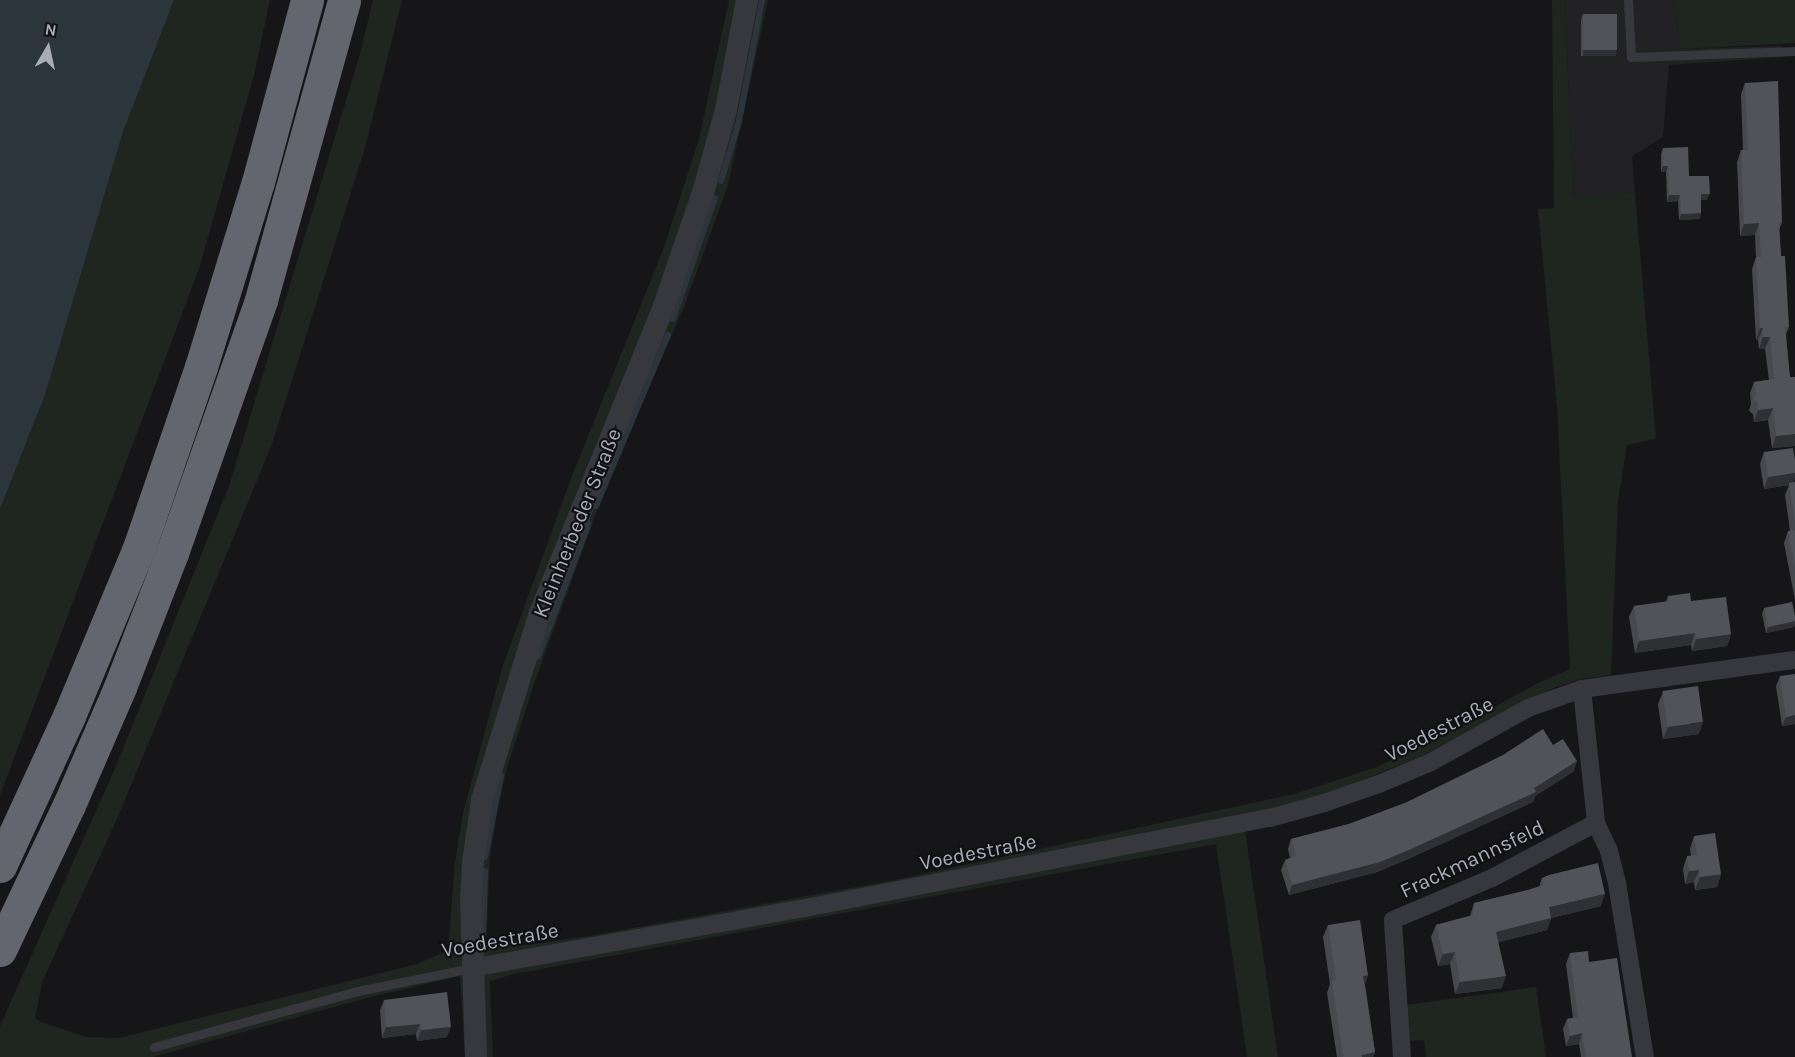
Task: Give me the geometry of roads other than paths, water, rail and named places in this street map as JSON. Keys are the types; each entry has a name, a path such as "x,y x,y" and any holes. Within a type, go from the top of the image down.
{"highway":[{"path":"0,866 69,716 139,548 201,367 238,247 307,0"},
{"path":"0,950 69,805 120,687 180,531 261,300 344,0"}],"street":[{"name":"Kleinherbeder Straße","path":"476,1057 471,968 473,862 482,801 495,750 540,614 663,309 701,197 726,110 747,0"},
{"name":"Voedestraße","path":"471,968 811,907 1270,818 1379,784 1431,762 1528,708 1582,689 1795,660"},
{"path":"1582,689 1596,824 1609,851 1617,883 1644,1057"},
{"name":"Frackmannsfeld","path":"1402,1057 1392,920 1492,878 1596,824"}],"lane":[{"path":"1628,0 1631,57 1795,51"},
{"name":"Voedestraße","path":"154,1047 352,992 471,968"}],"waterway":[{"path":"721,181 739,121 762,0"},
{"path":"673,319 715,198"},
{"path":"596,506 668,335"},
{"path":"538,657 589,523"},
{"path":"485,857 501,776"},
{"path":"483,940 485,871"}]}
